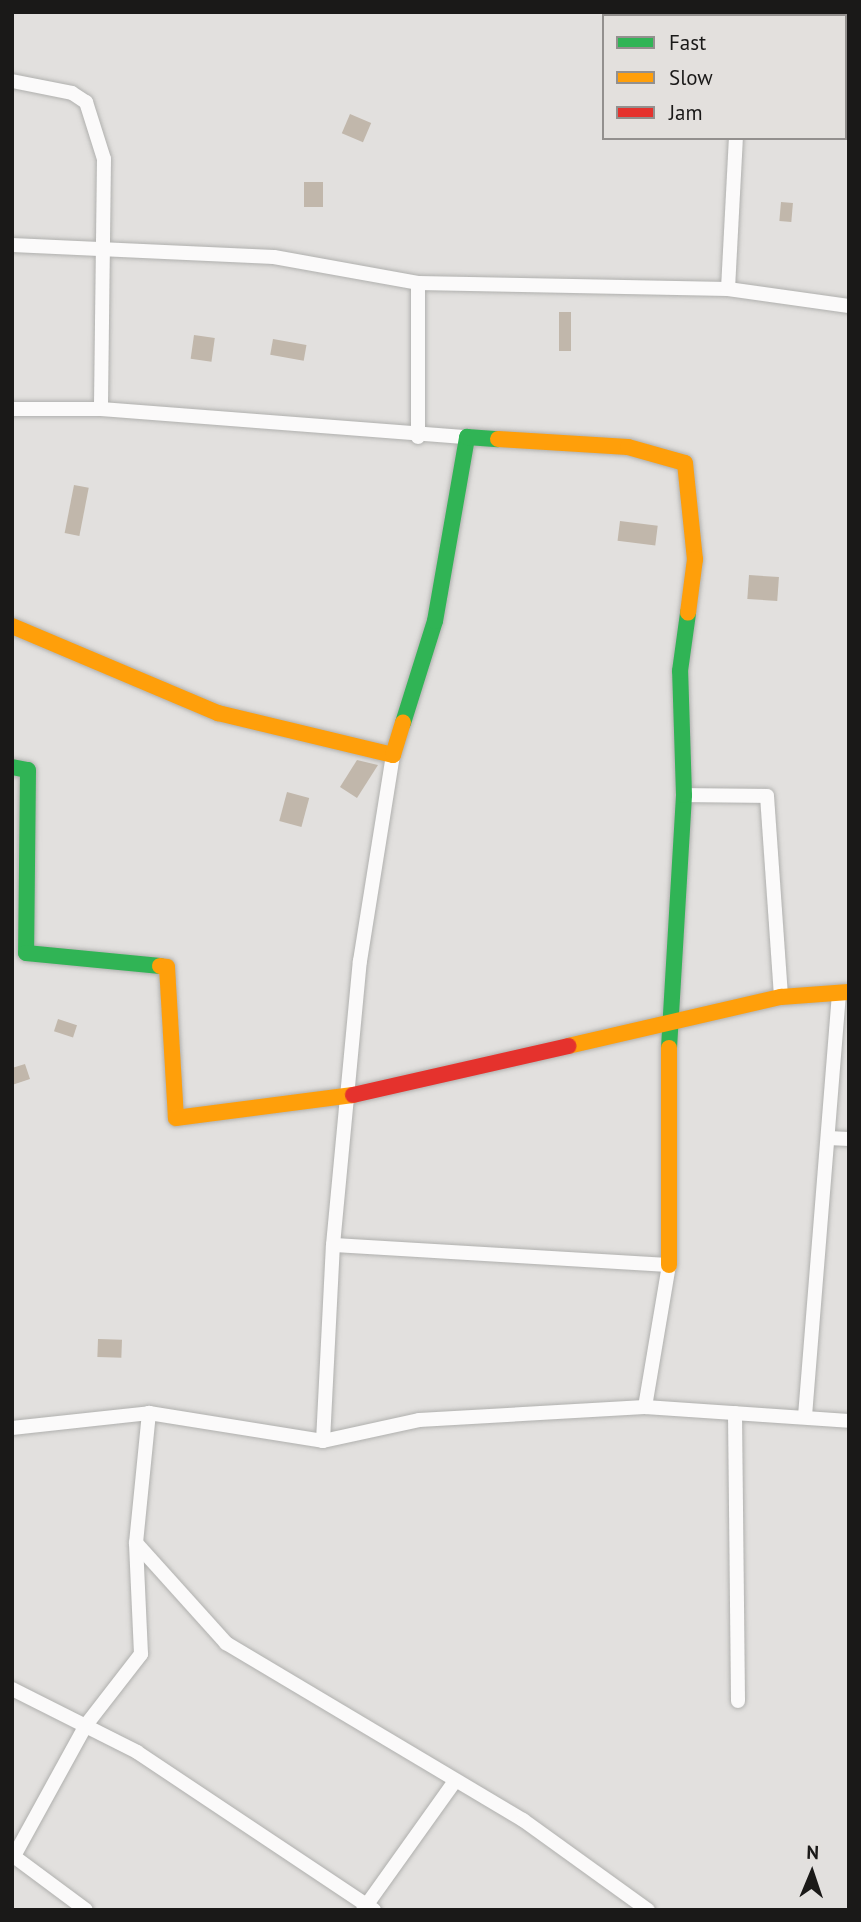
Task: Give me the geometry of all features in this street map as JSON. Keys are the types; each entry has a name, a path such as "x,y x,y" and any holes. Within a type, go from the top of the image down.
{"street":[{"path":"12,81 72,93 86,102 104,159 102,409"},
{"path":"728,289 737,140"},
{"path":"12,245 104,247 274,257 418,283 728,289 849,306"},
{"path":"418,283 418,437"},
{"path":"12,409 102,409 418,437 467,437 628,447 685,463 695,559 680,671 684,795 669,1021 669,1265 645,1407"},
{"path":"323,1441 332,1245 377,831 393,755 435,621 467,437"},
{"path":"12,626 218,713 393,755"},
{"path":"12,767 28,770 26,953 167,967 176,1118 349,1096 669,1021 781,998 844,993 828,1138 805,1416"},
{"path":"684,795 767,796 781,998"},
{"path":"828,1138 849,1139"},
{"path":"332,1245 669,1265"},
{"path":"12,1428 149,1413 323,1441 419,1420 645,1407 849,1421"},
{"path":"86,1910 13,1856 86,1725 141,1654 136,1543 149,1413"},
{"path":"735,1413 738,1701"},
{"path":"136,1543 226,1643 523,1820 648,1910"},
{"path":"12,1689 137,1752 368,1908 455,1781"}],"building":[{"path":"350,114 371,123 363,142 342,133"},
{"path":"304,182 323,182 323,207 304,207"},
{"path":"781,202 793,203 791,222 779,221"},
{"path":"559,312 571,312 571,351 559,351"},
{"path":"194,335 215,338 211,362 191,359"},
{"path":"273,339 306,345 304,361 270,355"},
{"path":"74,485 89,488 79,536 65,533"},
{"path":"620,521 658,526 655,545 618,541"},
{"path":"749,575 779,577 777,601 747,599"},
{"path":"357,760 378,765 357,798 340,787"},
{"path":"287,792 309,798 301,827 279,821"},
{"path":"58,1019 77,1025 73,1038 54,1031"},
{"path":"25,1064 30,1079 12,1085 12,1068"},
{"path":"98,1339 122,1340 121,1358 97,1357"}],"traffic: fast":[{"path":"403,723 435,621 467,437 498,439"},
{"path":"669,1048 684,795 680,671 688,613"},
{"path":"12,767 28,770 26,953 160,966"}],"traffic: slow":[{"path":"498,439 628,447 685,463 695,559 688,613"},
{"path":"12,626 218,713 393,755 403,723"},
{"path":"160,966 167,967 176,1118 353,1095"},
{"path":"568,1046 781,997 849,992"},
{"path":"669,1048 669,1265"}],"traffic: jam":[{"path":"353,1095 568,1046"}]}
